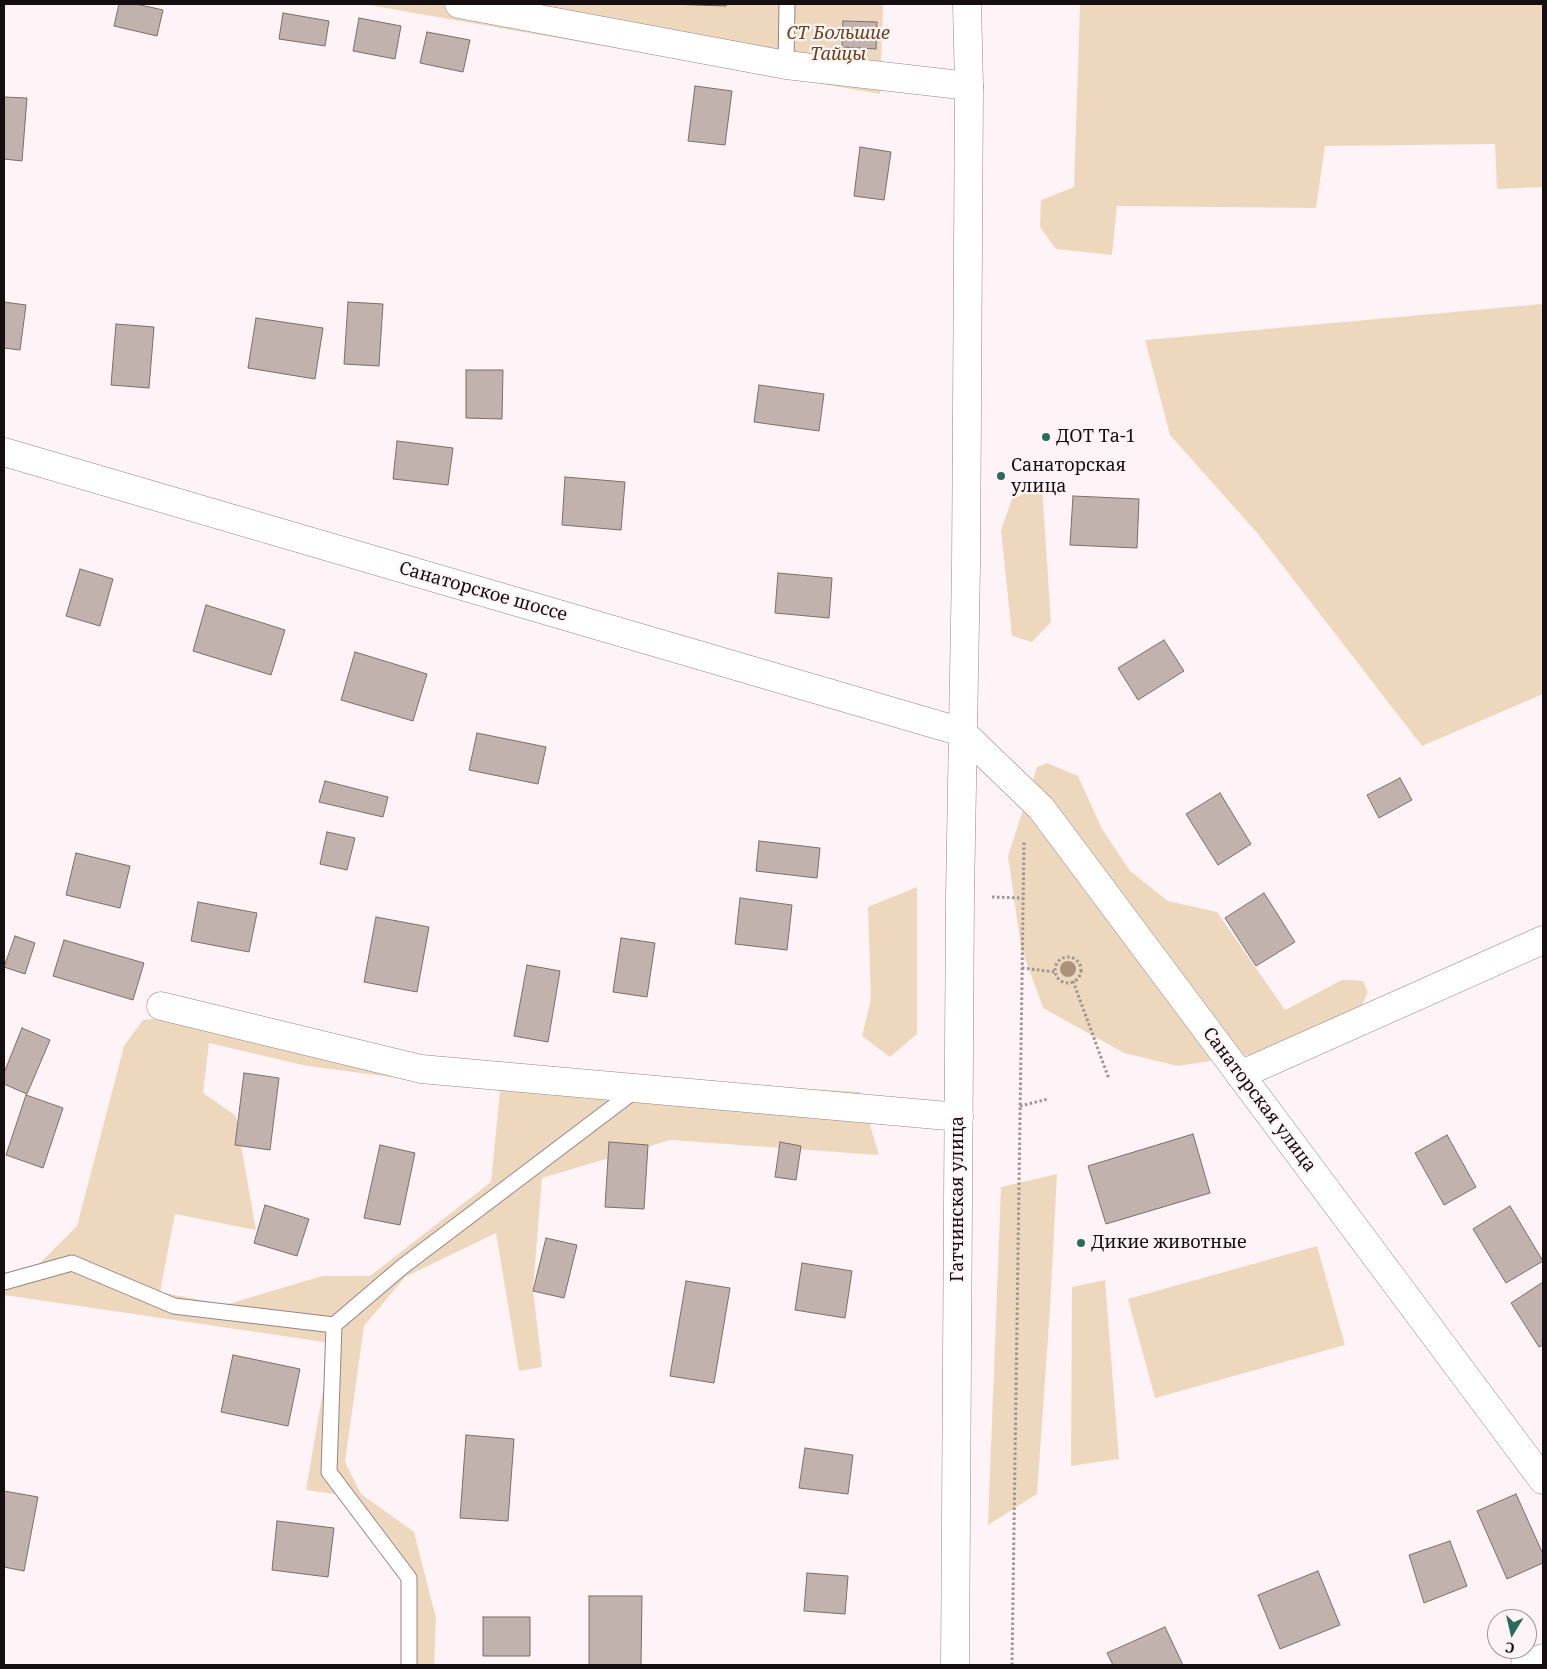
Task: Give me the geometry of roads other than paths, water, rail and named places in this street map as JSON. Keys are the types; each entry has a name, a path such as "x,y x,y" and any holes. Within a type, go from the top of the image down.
{"street":[{"path":"459,4 786,64 969,86"},
{"name":"Гатчинская улица","path":"955,1665 962,732 966,566 969,86 967,4"},
{"name":"Санаторское шоссе","path":"4,452 962,732"},
{"name":"Санаторская улица","path":"962,732 1041,808 1543,1480"},
{"path":"1240,1075 1543,940"},
{"path":"161,1006 421,1069 959,1117"},
{"path":"1526,1665 1543,1658"}],"lane":[{"path":"786,64 787,4"},
{"path":"4,1282 72,1263 174,1306 334,1325 402,1267 637,1089"},
{"path":"334,1325 329,1472 409,1578 409,1665"}],"place":[{"name":"ДОТ Та-1","path":"1046,437"},
{"name":"Санаторская улица","path":"1001,476"},
{"name":"Дикие животные","path":"1081,1243"}],"park label":[{"name":"СТ Большие Тайцы","path":"838,44"}]}
